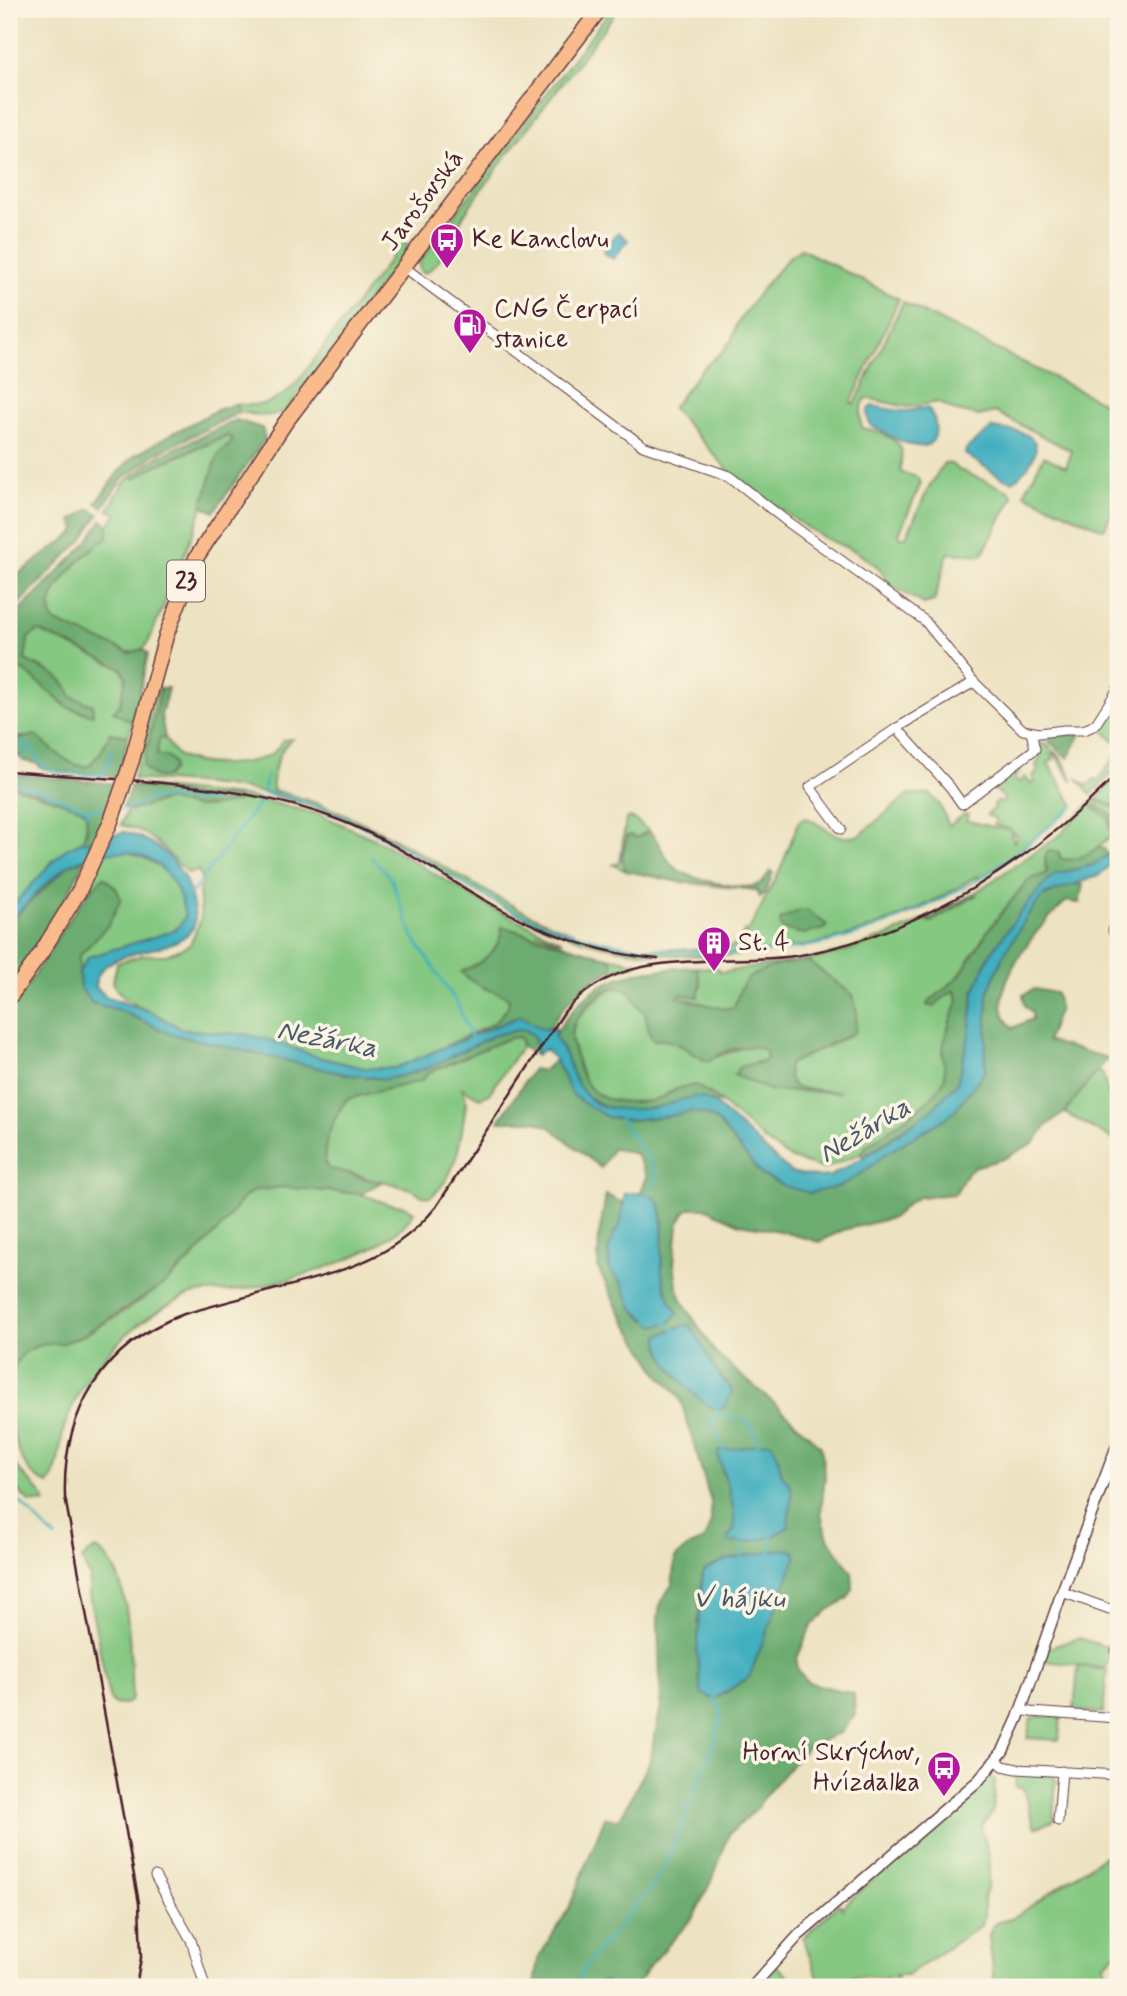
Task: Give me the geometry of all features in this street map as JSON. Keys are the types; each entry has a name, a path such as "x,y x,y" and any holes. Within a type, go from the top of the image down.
{"main road":[{"name":"Jarošovská","path":"9,998 41,953 79,891 111,821 132,760 166,636 196,558 285,423 600,9"}],"street":[{"path":"404,267 643,446 729,476 925,621 974,682 1016,726 1031,732 1083,730 1097,722 1118,689"},
{"path":"841,829 810,787 897,727 974,682"},
{"path":"897,727 962,804 1034,749 1031,732"},
{"path":"1118,916 1113,931 1118,939"},
{"path":"752,1987 799,1935 979,1780 1003,1751 1021,1710 1118,1443"},
{"path":"1062,1592 1118,1612"},
{"path":"1021,1710 1118,1718"},
{"path":"996,1759 1003,1766 1118,1775"},
{"path":"1058,1821 1062,1771"},
{"path":"155,1876 191,1940 205,1987"}],"green space":[{"path":"611,9 618,9 485,184 441,257 428,271 422,273 419,269 420,261"},
{"path":"401,238 408,247 287,409 270,415 240,412 235,404 254,405 269,402 283,395 297,382 390,259"},
{"path":"801,249 899,299 851,403 855,404 903,302 1118,410 1118,498 1105,528 1024,494 1044,456 1066,467 1072,451 995,412 979,416 953,410 939,402 907,407 866,398 861,412 862,428 878,432 895,441 902,452 900,472 917,477 921,483 899,534 901,537 906,537 929,487 944,463 1011,492 1013,497 982,555 948,553 934,601 924,604 890,585 878,567 855,551 801,524 730,472 672,408 701,370 722,352 732,339 737,324 761,290 789,257"},
{"path":"235,404 240,412 155,454 121,480 103,507 96,503 119,471 134,456 217,410"},
{"path":"236,420 262,428 265,439 214,512 202,506 216,460 232,442 232,438 227,436 179,455 135,479 133,475 157,457"},
{"path":"227,436 232,438 232,442 219,454 197,523 149,641 143,649 130,653 53,621 50,610 58,586 77,563 108,538 108,525 117,514 108,510 123,484 133,475 135,479 144,471"},
{"path":"90,509 99,514 81,541 9,613 9,581 74,533 76,528 72,520"},
{"path":"102,520 108,525 108,538 67,574 58,586 50,610 53,621 130,653 143,649 148,654 133,723 113,711 120,705 126,677 121,668 39,631 28,638 25,660 58,677 72,697 93,705 93,715 67,707 25,671 18,668 9,671 9,621 84,546"},
{"path":"39,630 121,668 126,677 120,705 114,711 133,723 128,736 110,733 101,752 89,766 72,763 34,739 21,737 9,741 9,671 13,669 25,671 67,707 92,715 93,705 72,697 49,671 25,660 28,638"},
{"path":"158,687 161,688 143,765 153,775 166,777 173,762 157,755 159,739 165,738 179,756 188,760 226,764 264,757 274,752 283,740 292,739 277,762 273,790 333,809 357,820 536,917 596,940 645,948 728,948 738,944 745,930 740,955 669,955 605,946 544,926 513,912 381,834 325,811 240,788 133,779"},
{"path":"161,688 168,688 161,715 165,738 159,739 157,755 168,757 173,762 173,769 166,777 153,775 143,766"},
{"path":"1118,701 1118,744 1103,731 1106,723 1110,722"},
{"path":"110,733 128,736 119,777 53,771 24,761 9,748 9,741 35,735 67,761 89,766 101,752"},
{"path":"1081,734 1068,758 1043,736"},
{"path":"1041,743 1058,754 1068,770 1073,782 1054,753 1054,759 1048,763 1074,806 1014,855 979,879 977,876 918,909 870,929 796,948 744,952 747,934 780,870 799,821 809,819 840,836 853,837 860,835 909,794 930,794 940,805 949,826 964,814 968,815 966,820 1010,830 1014,842 1017,837 1009,828 994,824 996,819 987,815 998,801 1001,803 1005,799 993,788 1018,767 1020,771 1014,777 1018,783 1025,777 1031,784 1035,782 1032,777 1039,770 1036,766"},
{"path":"1118,753 1118,767 1091,795 1076,777 1087,786 1094,779 1097,781"},
{"path":"9,774 117,784 96,839 81,842 87,831 86,813 80,808 9,785"},
{"path":"1118,777 1118,807 1096,799"},
{"path":"9,785 80,808 87,813 88,818 84,839 52,861 45,872 9,909"},
{"path":"131,785 249,797 321,815 381,842 492,908 563,941 536,933 569,946 503,927 498,943 489,955 462,971 486,989 501,992 509,999 509,1007 494,1023 395,1068 364,1068 248,1035 182,1029 127,1000 113,982 117,963 143,955 166,955 190,945 201,919 199,889 203,884 198,870 189,874 151,838 121,825 128,808 166,800 195,807 218,806 237,801 229,796 197,797"},
{"path":"131,786 171,790 197,797 229,796 237,798 238,801 218,806 195,807 166,800 132,810 123,807"},
{"path":"1094,800 1118,809 1116,817 1093,808 1108,818 1112,835 1088,854 1074,859 1060,858 1059,852 1048,851 1045,867 1047,874 1028,880 991,926 959,976 933,1006 954,990 958,1002 942,1053 946,1067 940,1087 934,1095 889,1131 869,1143 859,1154 824,1169 792,1159 766,1142 709,1092 674,1089 652,1101 620,1102 595,1094 581,1077 571,1037 576,1020 610,989 621,987 630,991 645,1012 649,1033 654,1040 676,1042 694,1055 708,1057 717,1057 740,1048 758,1048 766,1051 767,1059 738,1068 735,1074 772,1091 838,1092 796,1088 789,1077 789,1064 847,1037 857,1013 853,995 807,960 870,943 929,918 928,921 931,922 975,896 973,894 1063,833"},
{"path":"1094,805 1115,817 1118,815 1118,835 1112,835 1112,821 1093,807"},
{"path":"629,818 649,831 636,838 627,836 622,858 626,871 612,864 620,861 626,819"},
{"path":"649,831 670,863 691,876 716,883 752,886 762,883 770,871 773,873 765,893 760,897 756,890 680,882 626,871 622,858 627,836 636,838"},
{"path":"1100,847 1108,855 1093,865 1056,874 1019,914 989,956 974,992 969,1036 957,1083 933,1109 864,1156 859,1154 918,1109 944,1079 944,1045 957,1003 956,994 954,990 933,1006 927,1004 959,976 991,926 1028,880 1047,873 1045,860 1048,851 1059,852 1060,858 1070,860"},
{"path":"126,851 150,861 167,874 178,892 185,918 170,932 89,957 79,972 79,956 92,942 104,877 86,894 105,852"},
{"path":"86,859 62,905 9,987 9,922 69,865"},
{"path":"104,877 116,888 121,899 109,924 79,956 80,987 92,1003 119,1010 171,1034 345,1074 385,1079 430,1067 494,1035 523,1029 533,1034 536,1055 522,1046 520,1037 509,1038 429,1072 421,1081 347,1099 330,1130 325,1147 325,1164 329,1169 383,1181 361,1194 282,1187 253,1191 240,1201 224,1224 163,1285 81,1336 64,1343 42,1344 26,1351 12,1366 9,1375 9,1012 65,925"},
{"path":"1072,884 1083,885 1079,903 1067,901 1056,911 1017,960 1007,979 1003,998 1004,1014 1013,1028 1032,1019 1032,1012 1025,1006 1023,995 1035,989 1056,993 1059,1008 1047,1041 1108,1058 1064,1113 1046,1126 1035,1142 1003,1159 974,1167 967,1173 955,1194 919,1197 892,1218 843,1230 819,1242 740,1224 705,1208 691,1208 685,1212 678,1225 674,1263 677,1286 683,1302 709,1343 717,1355 821,1447 825,1475 821,1512 823,1523 829,1540 852,1572 853,1589 847,1599 828,1610 811,1626 797,1658 797,1668 807,1682 854,1694 855,1714 840,1733 807,1747 757,1808 729,1834 714,1875 694,1916 646,1970 636,1987 612,1987 605,1981 590,1987 534,1987 538,1959 569,1908 605,1817 615,1820 621,1817 649,1763 661,1706 658,1618 661,1601 672,1585 675,1558 689,1546 704,1540 711,1522 711,1502 681,1401 660,1376 618,1309 598,1268 599,1235 606,1195 623,1203 620,1227 613,1235 608,1251 610,1271 622,1283 632,1308 645,1320 671,1303 662,1275 661,1212 655,1200 640,1194 647,1177 636,1154 613,1148 601,1168 550,1127 535,1121 499,1121 533,1069 543,1071 555,1060 572,1094 631,1120 692,1111 707,1115 718,1122 762,1175 785,1186 865,1171 885,1154 952,1114 985,1071 988,991 1004,954 1042,897","holes":["690,1326 717,1372 732,1390 703,1401 677,1374","718,1452 778,1457 781,1474 789,1483 788,1527 774,1536 730,1542 728,1537 734,1531 734,1512","783,1549 796,1557 749,1677 719,1697 698,1623 703,1571 726,1560"]},
{"path":"973,894 976,895 931,922 928,921 929,918"},
{"path":"807,910 827,925 825,929 803,934 782,929 781,919"},
{"path":"502,927 609,958 613,962 612,971 576,994 549,1028 537,1026 520,1016 462,1040 494,1023 508,1007 509,999 480,986 461,972 489,955 498,943"},
{"path":"595,954 639,964 612,971 609,958"},
{"path":"807,960 853,995 857,1013 855,1032 789,1064 789,1077 796,1088 841,1092 772,1091 734,1075 741,1066 767,1059 766,1051 759,1048 736,1048 708,1062 676,1043 654,1040 649,1033 645,1012 630,991 620,988 603,992 590,1002 574,1024 571,1042 588,1086 608,1099 646,1102 696,1085 721,1102 696,1097 642,1110 608,1107 588,1096 580,1088 554,1036 582,1000 596,989 627,975 689,967 697,969 701,983 698,997 680,994 677,997 724,1009 734,1007 743,984 754,974 776,966"},
{"path":"791,962 764,971 746,981 734,1008 724,1009 676,997 680,994 698,996 697,969 689,967 717,968 723,972"},
{"path":"520,1037 522,1046 488,1095 479,1098 462,1088 466,1103 457,1154 447,1178 430,1197 383,1181 373,1181 359,1175 329,1169 326,1143 337,1114 347,1099 448,1065 498,1041"},
{"path":"1097,1071 1102,1073 1108,1093 1118,1100 1118,1142 1065,1113"},
{"path":"282,1187 361,1194 388,1204 404,1206 414,1212 402,1227 384,1241 335,1264 258,1287 192,1294 146,1319 111,1350 83,1386 64,1428 52,1479 48,1484 35,1476 24,1463 12,1426 10,1387 20,1357 41,1345 84,1335 139,1302 189,1262 249,1193 258,1188"},
{"path":"9,1458 40,1492 46,1503 30,1502 9,1483"},
{"path":"96,1549 108,1560 117,1575 127,1616 132,1695 131,1701 122,1705 113,1703 109,1698 89,1594 90,1577 82,1560 87,1553"},
{"path":"1079,1638 1110,1648 1109,1651 1112,1652 1105,1668 1044,1661 1048,1648"},
{"path":"1078,1666 1107,1670 1103,1713 1074,1711"},
{"path":"1036,1716 1061,1717 1059,1740 1027,1738 1031,1719"},
{"path":"1015,1774 1051,1775 1056,1780 1053,1821 1035,1828 1023,1788 1016,1787"},
{"path":"990,1777 995,1780 993,1811 981,1827 990,1858 984,1917 980,1926 907,1975 895,1975 897,1978 856,1976 820,1983 803,1938 839,1904 844,1910 843,1907 852,1898"},
{"path":"1118,1849 1118,1951 1103,1965 1112,1980 1112,1987 995,1987 989,1935 993,1927 1013,1918"},
{"path":"774,1964 801,1987 754,1987"}],"water":[{"path":"618,232 628,240 613,259 603,252"},
{"path":"873,406 901,411 929,409 936,428 931,443 916,446 872,426 867,415 869,408"},
{"path":"992,428 1023,433 1035,443 1036,449 1031,461 1013,481 1002,478 965,454 966,449"},
{"path":"125,832 161,850 178,868 190,892 195,922 191,931 180,939 108,964 99,973 95,986 107,997 152,1012 182,1029 248,1035 364,1068 395,1068 520,1016 542,1029 556,1028 554,1036 579,1086 598,1105 625,1109 645,1108 699,1097 714,1103 790,1172 817,1177 830,1176 876,1150 933,1109 957,1083 969,1036 974,992 989,956 1019,914 1056,874 1093,865 1108,855 1118,840 1118,858 1098,876 1044,895 1028,915 1004,954 988,991 985,1071 952,1114 885,1154 841,1186 810,1193 785,1186 762,1175 718,1122 707,1115 692,1111 631,1120 607,1117 572,1094 555,1060 545,1049 536,1055 533,1035 523,1029 494,1035 430,1067 385,1079 345,1074 171,1034 119,1010 92,1003 80,987 79,972 88,957 170,932 185,918 181,899 164,871 139,855 106,853 72,863 45,885 9,922 9,909 64,850 81,842"},
{"path":"625,1193 642,1193 657,1200 660,1206 663,1277 667,1294 678,1313 670,1322 655,1326 632,1308 622,1283 610,1271 608,1251 613,1235 620,1227"},
{"path":"685,1325 691,1326 717,1372 732,1390 727,1404 719,1410 689,1390 664,1356 659,1335"},
{"path":"771,1442 778,1457 781,1474 789,1483 792,1492 788,1527 760,1540 728,1542 728,1537 734,1531 734,1512 718,1451"},
{"name":"V hájku","path":"783,1549 794,1551 796,1557 749,1677 714,1699 701,1694 697,1651 703,1571 726,1560"}],"waterway":[{"path":"9,740 28,745"},
{"path":"22,759 28,745 41,764 54,771 104,775 112,751"},
{"path":"263,793 267,776"},
{"path":"19,781 20,785 40,790 86,809 89,816"},
{"path":"264,792 330,811 358,824 495,901 549,926 627,946 736,953"},
{"path":"121,809 133,807 149,798 216,801"},
{"path":"189,896 261,801"},
{"path":"981,878 1073,807"},
{"path":"86,809 111,808"},
{"path":"371,857 391,878 413,937 457,1003 472,1039"},
{"path":"947,896 979,879"},
{"path":"748,953 826,943 899,919 946,897"},
{"path":"619,1115 644,1151 657,1176 648,1197"},
{"path":"665,1321 675,1331"},
{"path":"716,1407 719,1416 711,1420 725,1452"},
{"path":"719,1416 745,1419 756,1433 758,1445"},
{"path":"9,1491 55,1538"},
{"path":"769,1555 771,1535"},
{"path":"741,1540 743,1558"},
{"path":"575,1987 586,1965 650,1889 666,1864 715,1740 722,1712 714,1698"}],"railway":[{"path":"9,771 176,784 259,797 300,807 380,838 497,907 535,926 616,953 658,959"},
{"path":"710,960 806,954 850,943 935,909 1014,862 1051,834 1118,773"},
{"path":"136,1987 141,1958 139,1903 65,1497 71,1437 80,1410 93,1385 110,1363 131,1343 184,1314 310,1280 350,1267 387,1250 420,1224 436,1207 565,1011 582,995 599,983 636,969 676,962 719,960"}],"place":[{"name":"Ke Kanclovu","path":"447,270"},
{"name":"CNG Čerpací stanice","path":"470,355"},
{"name":"St. 4","path":"714,973"},
{"name":"Horní Skrýchov, Hvízdalka","path":"944,1798"}],"water label":[{"name":"Nežárka","path":"327,1040"},
{"name":"Nežárka","path":"865,1131"}]}
